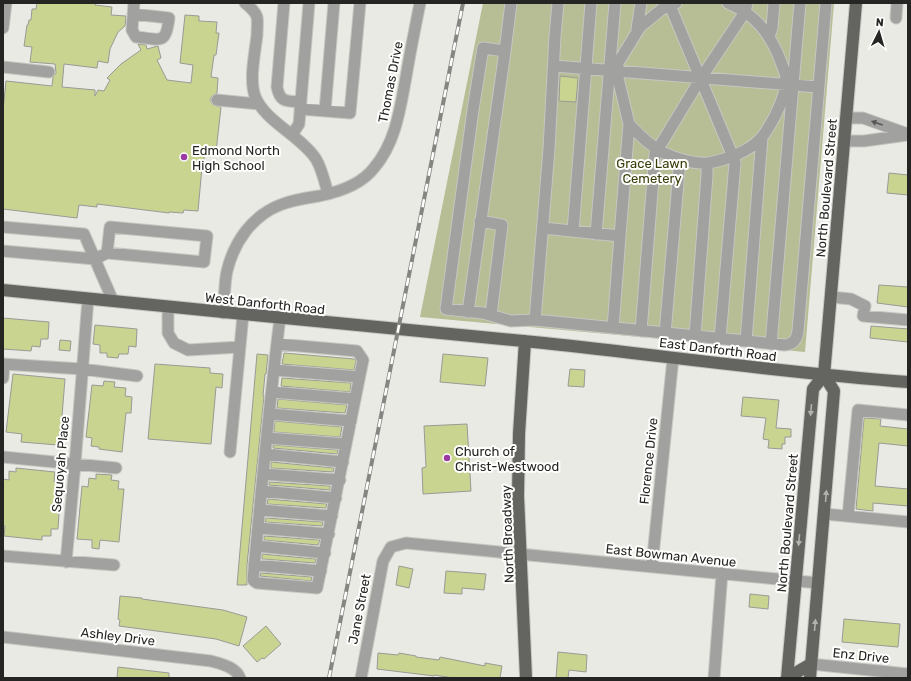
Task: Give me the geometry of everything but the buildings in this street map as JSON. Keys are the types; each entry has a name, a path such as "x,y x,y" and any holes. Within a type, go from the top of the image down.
{"main road":[{"name":"North Boulevard Street","path":"787,678 813,389 824,375 856,3"},
{"name":"West Danforth Road","path":"3,290 243,315 525,341"},
{"name":"East Danforth Road","path":"525,341 824,375 908,382"},
{"name":"North Broadway","path":"525,341 519,434 518,496 522,554 526,678"},
{"path":"810,678 825,514 834,391 824,375"},
{"path":"787,678 811,664"}],"street":[{"path":"3,28 6,3"},
{"path":"245,3 257,16 258,25 252,80 254,94 263,109 303,145 316,159 328,194"},
{"path":"284,3 277,87 278,95 284,101 300,106 325,111 350,113 360,3"},
{"path":"292,135 299,124 309,3"},
{"path":"325,111 334,3"},
{"name":"Thomas Drive","path":"223,313 227,272 234,251 242,236 254,222 266,212 281,205 343,190 360,180 374,169 386,152 396,125 420,3"},
{"path":"468,312 512,3"},
{"path":"535,320 543,228 558,3"},
{"path":"573,231 591,3"},
{"path":"596,234 613,71 615,3"},
{"path":"636,32 642,3"},
{"path":"728,3 746,7 764,28 777,50 790,85"},
{"path":"769,36 772,28 774,3"},
{"path":"772,344 790,85 800,3"},
{"path":"505,51 483,48 446,309 491,315 511,321 535,320 785,345 793,343 798,335 826,3"},
{"path":"896,18 897,3"},
{"path":"613,71 636,32 650,17 672,4 734,163 720,339"},
{"path":"641,331 655,154 746,7"},
{"path":"554,66 818,87"},
{"path":"3,67 49,72"},
{"path":"613,71 629,124 613,328"},
{"path":"629,124 657,150 680,159 707,163 732,156 755,144 762,137 777,111 785,91 790,85"},
{"path":"217,100 259,104"},
{"path":"846,118 863,118 908,134"},
{"path":"844,141 864,141 908,134"},
{"path":"746,341 762,137"},
{"path":"666,334 680,159"},
{"path":"695,336 707,163"},
{"path":"480,220 502,225 491,315"},
{"path":"3,227 84,234 113,301"},
{"path":"3,251 95,259 107,253 204,262 207,236 110,227 107,253"},
{"path":"543,228 620,236"},
{"path":"831,297 851,299 865,306 863,316 908,320"},
{"name":"Sequoyah Place","path":"66,562 88,299"},
{"path":"168,307 168,333 174,343 188,350 240,347"},
{"path":"230,452 243,315"},
{"path":"277,344 357,351 363,360 317,588 258,583 252,580 260,510 261,491 270,414 274,370 277,344 280,318"},
{"name":"Florence Drive","path":"652,566 673,358"},
{"path":"3,378 4,364 82,369 137,376"},
{"path":"274,370 359,377"},
{"path":"272,392 355,399"},
{"path":"848,516 858,410 908,415"},
{"path":"270,414 351,421"},
{"path":"267,438 346,444"},
{"path":"265,454 343,462"},
{"path":"3,457 116,468"},
{"path":"263,474 340,480"},
{"path":"261,491 336,498"},
{"path":"260,510 332,516"},
{"path":"825,514 908,522"},
{"path":"258,528 329,534"},
{"name":"East Bowman Avenue","path":"392,547 406,543 652,566 818,584"},
{"path":"256,546 325,553"},
{"name":"Jane Street","path":"361,678 383,561 392,547"},
{"path":"3,556 114,565"},
{"path":"254,565 321,571"},
{"path":"714,678 722,573"},
{"name":"Ashley Drive","path":"3,637 211,661 230,667 239,674 240,678"},
{"name":"Enz Drive","path":"811,664 851,673 908,674"}],"green space":[{"name":"Grace Lawn Cemetery","path":"483,3 834,3 805,352 420,317"}],"railway":[{"path":"329,678 463,3"}],"place":[{"name":"Edmond North High School","path":"184,157"},
{"name":"Church of Christ-Westwood","path":"447,458"}]}
